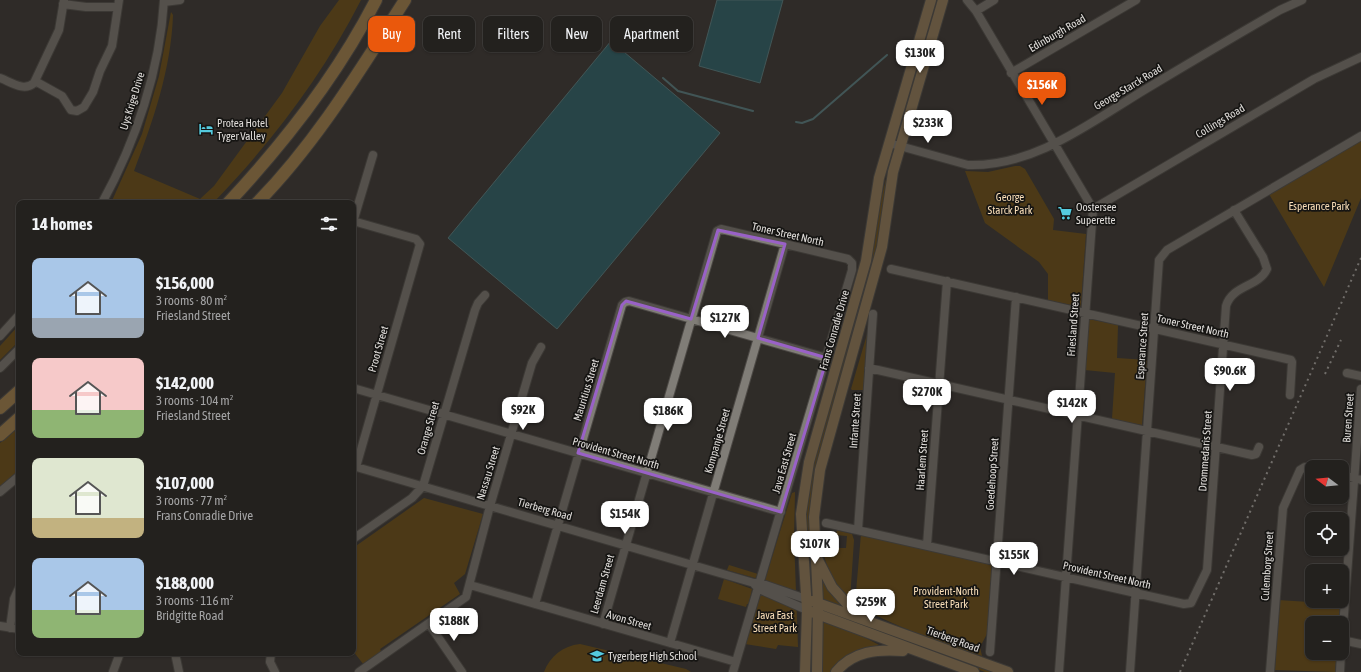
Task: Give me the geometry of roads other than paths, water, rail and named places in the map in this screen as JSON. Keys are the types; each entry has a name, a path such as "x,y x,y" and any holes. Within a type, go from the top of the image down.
{"highway":[{"path":"231,200 268,161 314,102 346,54 376,0"},
{"path":"366,60 400,0"},
{"path":"259,200 283,174 313,137 405,0"},
{"path":"0,408 16,394"},
{"path":"0,434 16,421"}],"main road":[{"name":"Frans Conradie Drive","path":"805,672 807,610 801,514 807,468 866,261 879,178 931,0"},
{"path":"817,672 818,603 814,517 820,470 878,264 882,247 890,186 900,146 943,0"},
{"path":"815,555 832,587 859,617"},
{"name":"Tierberg Road","path":"806,599 1008,672"},
{"name":"Tierberg Road","path":"807,610 974,672"},
{"path":"836,672 849,660 867,652 884,650 917,651"}],"street":[{"path":"164,1 180,0"},
{"path":"994,0 971,5 1093,209"},
{"name":"Edinburgh Road","path":"1011,73 1136,0"},
{"name":"George Starck Road","path":"889,143 951,162 981,165 1018,159 1053,144 1280,10 1302,0"},
{"name":"Uys Krige Drive","path":"103,200 130,144 143,105 156,61 164,1"},
{"path":"0,78 23,87 38,83 59,30 63,2 86,7 119,4 112,46 100,71 95,88 82,108 77,111 71,110 62,96 38,83"},
{"name":"Collings Road","path":"1093,209 1280,98 1314,79 1361,57"},
{"name":"Esperance Street","path":"1130,672 1146,431 1159,264 1161,256 1167,250 1361,136"},
{"path":"356,211 373,155"},
{"name":"Friesland Street","path":"1059,672 1093,209"},
{"name":"Drommedaris Street","path":"1194,600 1207,570 1226,306 1230,297 1259,278 1267,268 1263,257 1234,210"},
{"name":"Proot Street","path":"356,222 416,239 419,242 420,247 356,460"},
{"name":"Toner Street North","path":"720,230 785,244 851,261"},
{"name":"Leerdam Street","path":"603,624 691,319 717,232 720,230"},
{"name":"Kompanje Street","path":"670,643 785,244"},
{"name":"Java East Street","path":"733,672 827,358 852,270 851,261"},
{"name":"Toner Street North","path":"891,269 1291,360 1290,395"},
{"name":"Haarlem Street","path":"927,545 947,281"},
{"name":"Orange Street","path":"356,537 412,498 423,486 476,306 485,295"},
{"name":"Goedehoop Street","path":"990,652 1016,297"},
{"name":"Mauritius Street","path":"535,604 622,305 629,301 691,319"},
{"name":"Infante Street","path":"858,530 874,314"},
{"path":"0,336 16,318"},
{"path":"691,319 827,358"},
{"name":"Nassau Street","path":"470,585 471,573 532,363 541,347"},
{"path":"0,368 16,352"},
{"path":"869,368 1254,455 1257,453 1259,446"},
{"path":"1347,373 1361,376"},
{"name":"Provident Street North","path":"356,389 781,512"},
{"name":"Buren Street","path":"1344,616 1358,479 1361,389"},
{"name":"Tierberg Road","path":"356,468 557,525 806,599"},
{"name":"Culemborg Street","path":"1270,672 1283,508 1300,470 1305,469"},
{"path":"0,492 16,479"},
{"name":"Provident Street North","path":"826,523 1184,604 1194,600"},
{"path":"359,672 463,600 470,585"},
{"name":"Avon Street","path":"470,585 736,662"},
{"name":"Tierberg Road","path":"758,585 807,610"},
{"path":"10,628 12,607 16,596"},
{"path":"428,624 462,672"},
{"path":"0,626 16,629"},
{"path":"1349,642 1361,644"},
{"path":"114,672 119,656"},
{"path":"176,656 179,672"},
{"path":"271,656 270,662 275,672"},
{"path":"1340,672 1341,660"}],"water":[{"path":"717,0 783,0 760,83 699,66"},
{"path":"610,42 610,52 624,52 720,133 557,329 448,238"}],"waterway":[{"path":"796,122 802,123 813,119 887,55"},
{"path":"663,78 678,91 753,111"}],"railway":[{"path":"1180,672 1361,258"},
{"path":"1325,374 1341,340"}],"place":[{"name":"Protea Hotel Tyger Valley","path":"206,129"},
{"name":"Oostersee Superette","path":"1065,213"},
{"name":"Tygerberg High School","path":"597,656"}],"park label":[{"name":"George Starck Park","path":"1010,203"},
{"name":"Esperance Park","path":"1319,206"},
{"name":"Provident-North Street Park","path":"946,597"},
{"name":"Java East Street Park","path":"775,621"}]}
